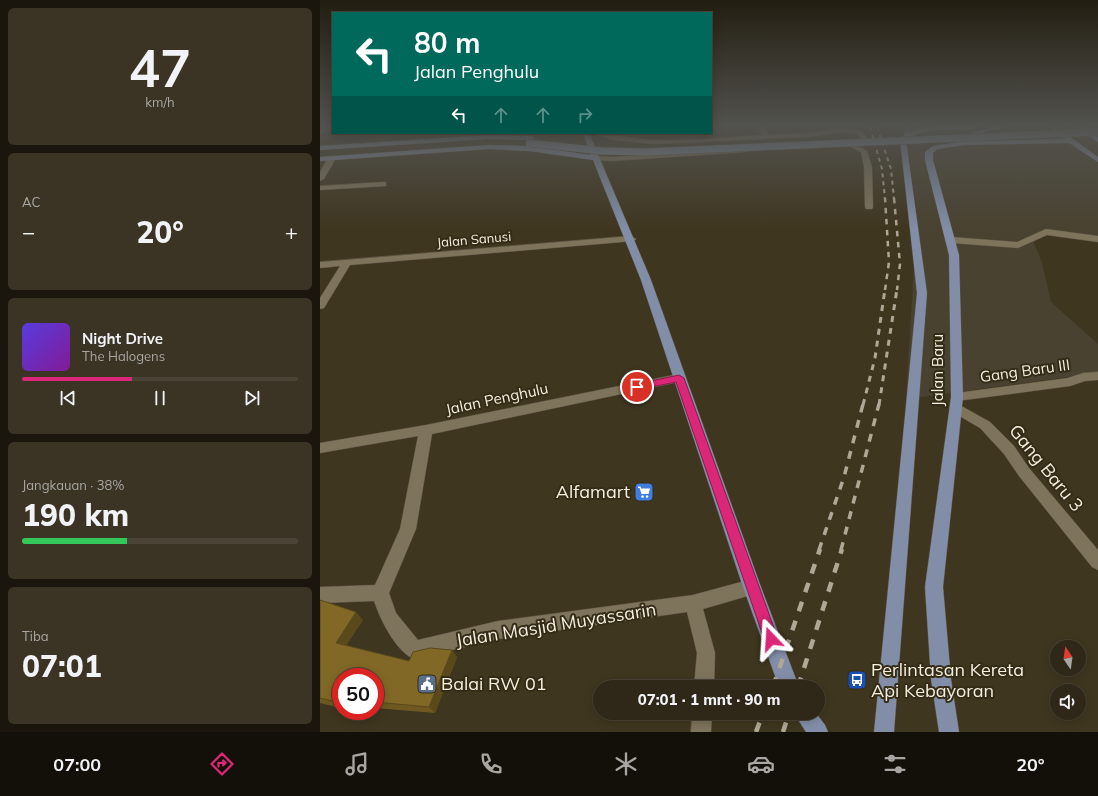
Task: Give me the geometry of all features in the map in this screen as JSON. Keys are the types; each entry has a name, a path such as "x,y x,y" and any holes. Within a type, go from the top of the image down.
{"main road":[{"path":"596,161 631,238 752,587 786,680"},
{"name":"Jalan Baru","path":"884,732 922,294 905,161"},
{"name":"Jalan Baru","path":"929,161 954,255 956,403 934,587 941,679 949,732"},
{"path":"803,720 808,732"},
{"path":"809,720 818,732"}],"street":[{"path":"320,179 330,161"},
{"path":"867,161 869,207"},
{"path":"320,188 383,184"},
{"path":"951,240 1018,245 1034,239 1046,232 1098,239"},
{"name":"Jalan Sanusi","path":"320,265 631,238"},
{"path":"320,306 347,263"},
{"name":"Gang Baru III","path":"956,403 1070,382 1083,377 1098,376"},
{"name":"Jalan Penghulu","path":"320,448 426,430 679,378"},
{"name":"Gang Baru 3","path":"956,403 985,425 999,440 1098,562"},
{"path":"320,594 380,593 408,529 426,430"},
{"path":"704,680 706,653 693,603 752,587"},
{"name":"Jalan Masjid Muyassarin","path":"380,593 388,618 414,650 498,630 693,603"},
{"path":"700,732 701,720"}],"shaded area":[{"path":"910,161 1098,161 1098,237 1041,231 1033,235 1034,243 1042,262 1051,302 1098,344 1098,373 906,399 917,215"}],"building":[{"path":"320,600 356,612 336,643 409,661 413,652 430,648 452,650 429,707 384,703 384,668 332,668 332,701 320,698"}],"railway":[{"path":"880,161 885,199"},
{"path":"888,161 891,169 894,199"},
{"path":"885,198 889,262 885,290"},
{"path":"894,198 900,264 897,290"},
{"path":"863,405 875,358 885,289"},
{"path":"879,405 897,289"},
{"path":"819,550 844,477 863,404"},
{"path":"841,550 879,404"},
{"path":"775,680 820,549"},
{"path":"800,680 842,549"},
{"path":"756,732 760,720"},
{"path":"783,732 787,720"}],"place":[{"name":"Alfamart","path":"644,492"},
{"name":"Perlintasan Kereta Api Kebayoran","path":"857,680"},
{"name":"Balai RW 01","path":"427,684"}],"route":[{"path":"637,387 679,378 771,639"}]}
